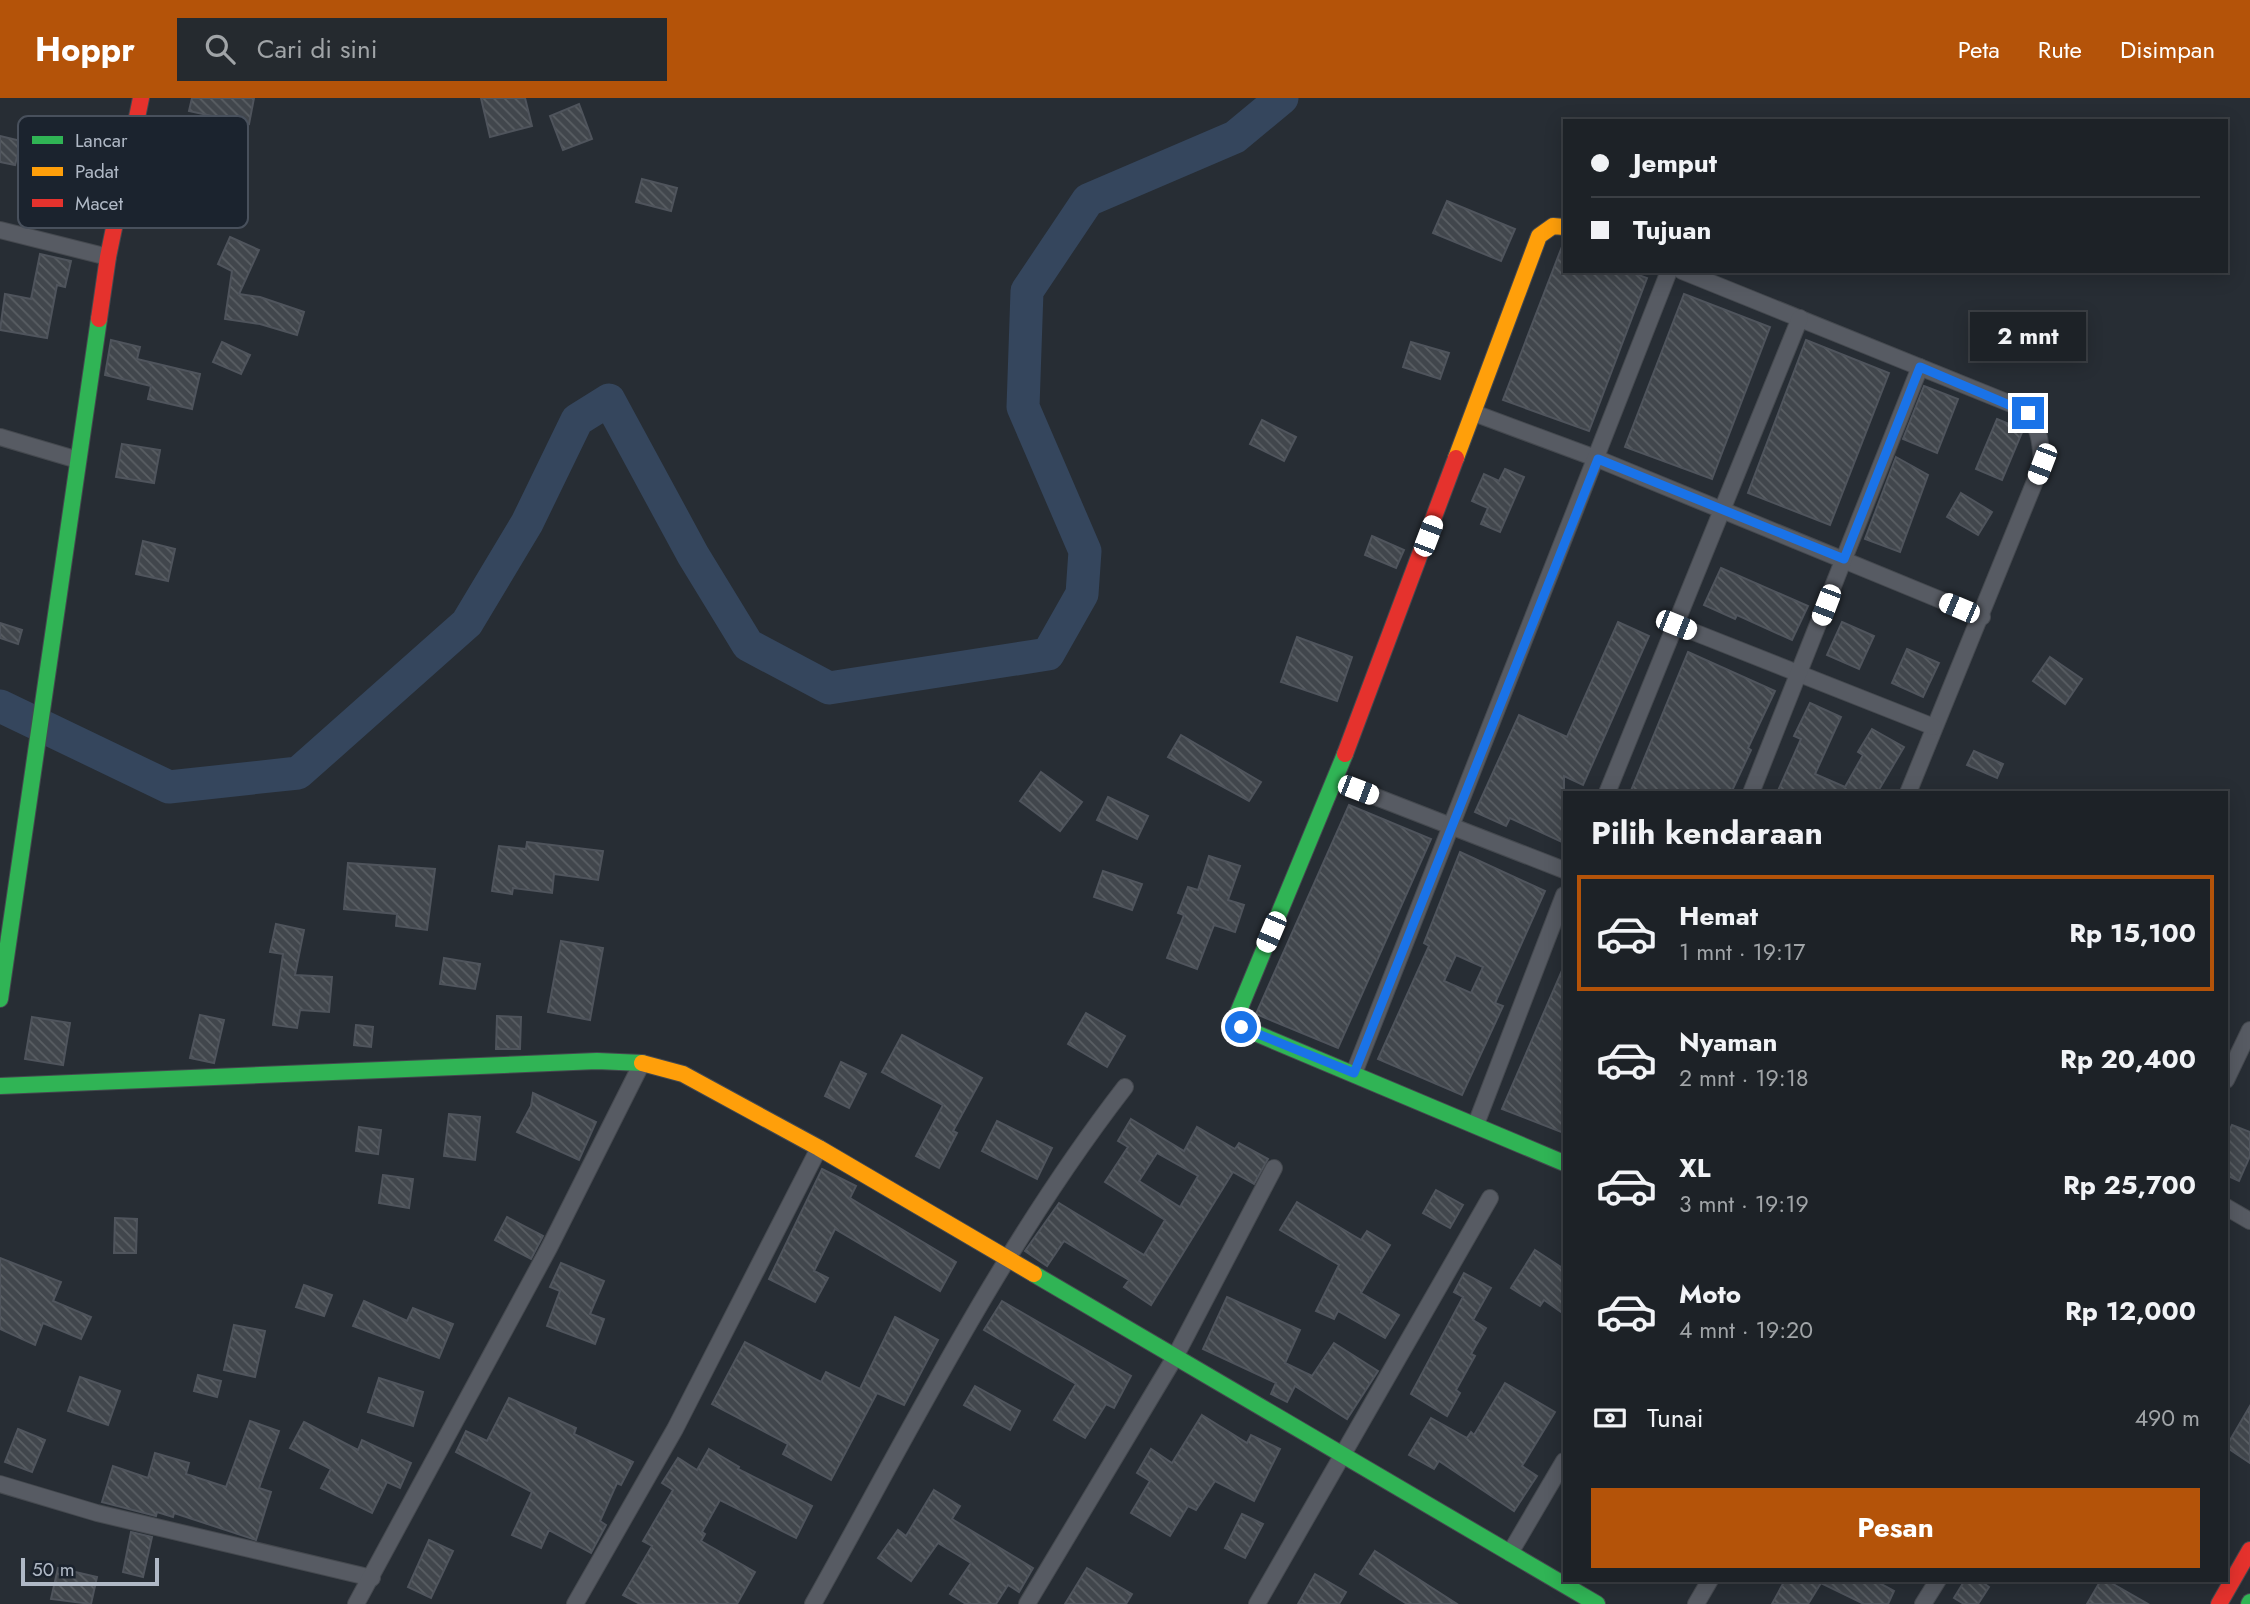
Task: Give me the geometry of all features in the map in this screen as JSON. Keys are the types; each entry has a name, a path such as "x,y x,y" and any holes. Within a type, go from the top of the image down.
{"main road":[{"path":"137,116 141,98"},
{"path":"1563,227 1553,226 1539,236 1335,781 1237,1015 1241,1027 1246,1031 1354,1073 1563,1163"},
{"path":"0,999 114,228"},
{"path":"0,1086 597,1061 642,1063 666,1068 702,1082 819,1148 1597,1604"},
{"path":"2219,1604 2250,1550"}],"street":[{"path":"0,230 108,257"},
{"path":"1354,1073 1598,459 1668,273"},
{"path":"1687,273 2021,408 2035,423 2041,443 2042,464 1982,617 1909,791"},
{"path":"1607,791 1800,318"},
{"path":"1752,791 1920,367"},
{"path":"1474,413 1598,459 1982,617"},
{"path":"0,437 78,460"},
{"path":"1676,625 1934,727"},
{"path":"1335,781 1563,870"},
{"path":"1476,1124 1563,898"},
{"path":"2228,1076 2250,1030"},
{"path":"356,1604 549,1248 642,1063"},
{"path":"813,1604 1006,1260 1067,1166 1125,1087"},
{"path":"575,1604 675,1429 819,1148"},
{"path":"1027,1604 1175,1357 1274,1168"},
{"path":"1257,1604 1345,1456 1490,1198"},
{"path":"2228,1209 2250,1221"},
{"path":"1510,1553 1563,1463"},
{"path":"0,1484 97,1513 372,1578"},
{"path":"1696,1604 1709,1582"},
{"path":"1923,1604 1937,1582"}],"building":[{"path":"192,98 254,98 249,124 248,116 212,116 189,111"},
{"path":"481,98 525,98 532,126 490,137"},
{"path":"579,104 592,139 563,150 550,116"},
{"path":"0,136 18,140 15,165 0,162"},
{"path":"642,179 677,188 671,211 636,202"},
{"path":"1447,201 1515,229 1501,261 1433,233"},
{"path":"230,237 259,250 239,294 260,297 304,312 297,335 260,324 225,319 232,271 218,264"},
{"path":"1563,244 1563,273 1633,273 1647,278 1589,431 1503,400"},
{"path":"40,254 71,261 65,287 57,285 47,338 0,330 5,294 31,299"},
{"path":"1684,294 1770,327 1712,479 1625,447"},
{"path":"111,340 140,347 137,359 200,374 192,409 148,399 151,386 105,375"},
{"path":"1806,340 1889,373 1830,525 1748,493"},
{"path":"222,342 250,355 241,374 213,362"},
{"path":"1411,342 1449,353 1440,379 1403,367"},
{"path":"1924,386 1958,399 1937,453 1903,439"},
{"path":"1997,419 2023,430 2002,480 1976,469"},
{"path":"1262,420 1296,437 1284,461 1250,444"},
{"path":"122,444 160,450 154,483 116,477"},
{"path":"1896,457 1928,475 1900,552 1865,539"},
{"path":"1505,469 1524,477 1500,532 1481,524 1488,508 1472,501 1484,474 1499,481"},
{"path":"1961,493 1992,512 1978,535 1947,517"},
{"path":"1372,536 1404,550 1396,568 1365,555"},
{"path":"143,541 175,549 168,581 136,574"},
{"path":"1721,568 1808,606 1792,640 1737,615 1735,619 1704,605"},
{"path":"1618,622 1649,636 1583,785 1564,776 1563,843 1510,818 1506,826 1475,812 1519,715 1567,737"},
{"path":"1842,622 1874,636 1859,669 1827,655"},
{"path":"0,623 22,630 18,644 0,638"},
{"path":"1297,637 1352,657 1337,701 1281,682"},
{"path":"1907,649 1939,663 1923,697 1892,683"},
{"path":"1688,652 1775,691 1748,748 1751,750 1732,791 1631,791"},
{"path":"2050,657 2082,679 2065,704 2033,681"},
{"path":"1810,703 1841,717 1815,774 1845,787 1863,755 1858,752 1872,729 1904,747 1878,791 1778,791 1801,739 1794,736"},
{"path":"1181,735 1261,782 1249,801 1168,757"},
{"path":"1974,751 2003,764 1997,778 1967,765"},
{"path":"1041,772 1082,802 1060,831 1020,801"},
{"path":"1108,797 1148,816 1137,839 1097,820"},
{"path":"1349,805 1431,839 1338,1048 1256,1014"},
{"path":"527,842 603,851 598,880 554,874 552,893 513,888 512,894 492,891 499,846 526,849"},
{"path":"1460,852 1545,891 1495,1003 1503,1006 1462,1095 1378,1059 1429,946 1424,943","holes":["1456,955 1483,967 1471,993 1444,981"]},
{"path":"1209,856 1240,866 1228,900 1244,905 1235,932 1214,925 1197,969 1167,958 1184,915 1178,913 1188,887 1198,890"},
{"path":"348,863 435,869 427,930 396,926 397,914 344,909"},
{"path":"1103,871 1142,884 1132,910 1094,897"},
{"path":"276,924 304,930 295,975 332,977 329,1012 300,1010 297,1028 273,1025 283,954 270,952"},
{"path":"561,941 603,948 590,1020 548,1012"},
{"path":"444,958 480,964 475,989 440,984"},
{"path":"1563,968 1563,1133 1502,1109"},
{"path":"1086,1013 1125,1036 1107,1067 1068,1044"},
{"path":"200,1015 224,1020 214,1063 190,1058"},
{"path":"497,1016 521,1017 520,1049 496,1049"},
{"path":"32,1017 70,1023 63,1065 25,1059"},
{"path":"356,1025 373,1027 371,1047 354,1045"},
{"path":"902,1035 982,1078 953,1131 957,1133 939,1168 916,1156 943,1105 882,1072"},
{"path":"841,1062 866,1074 849,1108 825,1096"},
{"path":"533,1093 596,1122 579,1160 517,1132 531,1106"},
{"path":"449,1114 480,1117 475,1160 444,1156"},
{"path":"1131,1119 1184,1151 1197,1127 1235,1149 1239,1143 1268,1159 1254,1184 1233,1172 1151,1305 1124,1287 1129,1280 1064,1241 1047,1266 1025,1251 1059,1203 1144,1255 1165,1220 1105,1182 1128,1147 1118,1141","holes":["1157,1153 1198,1176 1180,1207 1139,1181"]},
{"path":"997,1121 1052,1148 1037,1179 982,1151"},
{"path":"2232,1125 2250,1132 2250,1156 2239,1181 2228,1176 2228,1134"},
{"path":"359,1127 381,1130 378,1154 356,1151"},
{"path":"822,1169 856,1186 850,1198 956,1262 940,1291 835,1229 814,1271 828,1278 815,1302 769,1279"},
{"path":"383,1175 413,1179 409,1208 379,1203"},
{"path":"1436,1190 1463,1205 1450,1228 1423,1213"},
{"path":"1297,1202 1361,1240 1367,1231 1390,1245 1361,1293 1399,1315 1385,1338 1338,1311 1334,1319 1316,1311 1339,1265 1280,1230"},
{"path":"507,1217 543,1236 531,1259 495,1240"},
{"path":"115,1218 137,1219 136,1253 114,1253"},
{"path":"1535,1250 1563,1268 1563,1313 1544,1300 1540,1306 1511,1288"},
{"path":"0,1258 61,1282 53,1301 91,1317 81,1339 43,1323 35,1345 0,1329"},
{"path":"561,1263 604,1281 590,1314 604,1319 595,1344 547,1326 560,1291 550,1287"},
{"path":"1464,1273 1491,1288 1473,1320 1486,1328 1471,1354 1475,1356 1456,1390 1460,1393 1447,1416 1411,1394 1463,1297 1454,1292"},
{"path":"304,1285 332,1295 324,1316 296,1307"},
{"path":"1227,1297 1300,1330 1285,1363 1312,1376 1334,1343 1378,1371 1347,1419 1295,1386 1287,1402 1271,1394 1276,1383 1203,1349"},
{"path":"364,1301 407,1321 413,1308 453,1324 439,1358 353,1326"},
{"path":"1002,1301 1131,1376 1114,1408 1106,1404 1085,1438 1054,1420 1076,1384 984,1330"},
{"path":"895,1317 938,1340 904,1405 877,1393 831,1480 783,1454 788,1444 712,1404 745,1342 821,1382 826,1372 860,1389"},
{"path":"234,1325 265,1331 255,1377 224,1370"},
{"path":"198,1375 221,1381 217,1397 194,1391"},
{"path":"80,1377 120,1391 108,1425 68,1411"},
{"path":"379,1378 423,1392 413,1426 368,1412"},
{"path":"1505,1383 1555,1412 1522,1466 1537,1476 1514,1511 1439,1461 1434,1469 1409,1455 1431,1418 1467,1438 1471,1432 1474,1435"},
{"path":"975,1386 1020,1411 1010,1430 964,1405"},
{"path":"509,1398 576,1428 574,1434 633,1462 621,1485 617,1483 600,1521 606,1525 591,1553 549,1530 541,1548 512,1535 532,1492 456,1452 466,1431 487,1441"},
{"path":"2250,1406 2250,1463 2228,1448 2228,1444"},
{"path":"1202,1415 1247,1443 1251,1435 1280,1449 1254,1501 1215,1481 1196,1510 1188,1506 1170,1536 1131,1513 1150,1481 1137,1473 1151,1449 1172,1463"},
{"path":"250,1421 279,1431 259,1488 271,1492 256,1540 174,1513 173,1517 157,1512 156,1516 102,1502 113,1466 148,1478 155,1453 189,1463 186,1474 226,1487"},
{"path":"304,1422 358,1450 362,1440 411,1463 400,1488 387,1482 372,1513 321,1488 331,1469 290,1448"},
{"path":"18,1429 45,1440 32,1472 5,1462"},
{"path":"709,1449 739,1467 738,1469 812,1506 796,1538 720,1500 702,1532 705,1534 701,1541 755,1572 737,1604 640,1604 623,1595 652,1546 643,1541 673,1490 662,1483 678,1458 697,1470"},
{"path":"934,1490 960,1506 952,1519 1033,1568 1019,1592 1008,1585 996,1604 966,1604 950,1594 971,1563 938,1543 911,1581 878,1558 898,1530 906,1536"},
{"path":"1242,1514 1263,1524 1245,1558 1225,1548"},
{"path":"131,1532 152,1537 143,1577 123,1572"},
{"path":"429,1540 453,1551 431,1598 408,1587"},
{"path":"1375,1551 1457,1604 1407,1604 1360,1574"},
{"path":"58,1568 97,1577 91,1604 51,1599"},
{"path":"1087,1568 1132,1594 1126,1604 1065,1604"},
{"path":"1315,1574 1346,1592 1339,1604 1298,1604"},
{"path":"1784,1582 1878,1582 1894,1591 1888,1604 1864,1604 1821,1583 1808,1604 1772,1604"},
{"path":"1964,1582 1982,1582 1989,1587 1978,1604 1964,1604 1954,1598"},
{"path":"2100,1582 2110,1582 2148,1604 2087,1604"}],"waterway":[{"path":"0,706 169,787 298,773 467,623 527,523 577,420 609,400 693,555 748,645 829,688 1048,654 1082,594 1085,551 1023,407 1027,291 1088,200 1235,137 1282,98"}],"traffic: fast":[{"path":"0,999 99,319"},
{"path":"1345,754 1237,1015 1241,1027 1563,1163"},
{"path":"0,1086 597,1061 642,1063"},
{"path":"1034,1274 1597,1604"}],"traffic: slow":[{"path":"1456,458 1539,236 1553,226 1563,227"},
{"path":"642,1063 683,1074 819,1148 1034,1274"}],"traffic: jam":[{"path":"137,116 141,98"},
{"path":"99,319 114,228"},
{"path":"1345,754 1456,458"},
{"path":"2219,1604 2250,1550"}],"route":[{"path":"1241,1027 1354,1073 1598,459 1844,559 1920,367 2028,413"}]}
